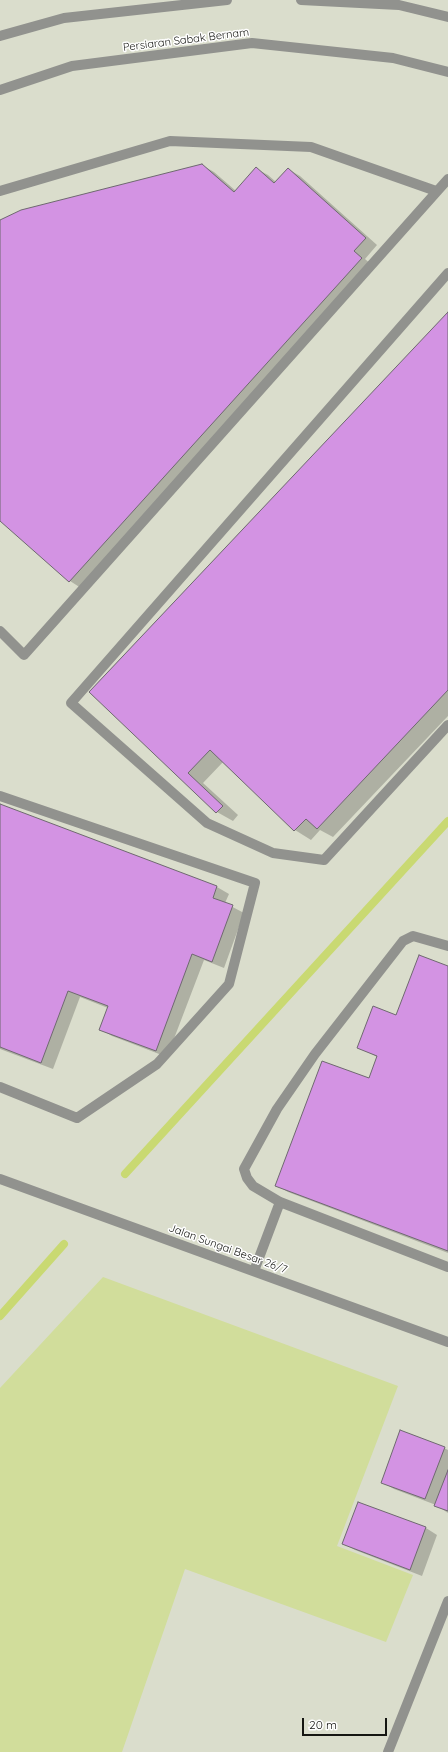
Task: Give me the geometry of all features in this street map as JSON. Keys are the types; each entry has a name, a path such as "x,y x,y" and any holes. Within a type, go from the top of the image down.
{"street":[{"path":"0,36 64,18 171,3 226,0"},
{"path":"301,0 399,5 448,17"},
{"name":"Persiaran Sabak Bernam","path":"0,90 72,66 252,43 393,58 448,72"},
{"path":"0,191 170,141 311,147 436,191"},
{"path":"0,631 24,655 448,179"},
{"path":"448,273 71,703 207,823 272,853 324,860 448,725"},
{"path":"0,796 256,883 229,984 156,1064 77,1118 0,1087"},
{"path":"448,946 413,936 403,941 315,1054 277,1109 244,1169 247,1178 253,1186 280,1202 448,1267"},
{"name":"Jalan Sungai Besar 26/7","path":"0,1179 447,1339"},
{"path":"254,1271 280,1202"},
{"path":"388,1752 448,1601"}],"shaded area":[{"path":"0,0 448,0 448,1752 0,1752"}],"green space":[{"path":"103,1277 398,1386 337,1546 413,1575 386,1642 185,1569 122,1752 0,1752 0,1388"}],"building":[{"path":"202,164 234,192 256,167 274,183 288,168 366,238 354,251 362,258 69,582 0,521 0,220 21,210"},
{"path":"448,312 448,690 317,829 306,819 294,831 210,750 188,773 223,806 216,813 89,692"},
{"path":"0,804 217,886 213,898 233,905 212,962 192,954 156,1051 99,1030 108,1006 68,991 41,1063 0,1047"},
{"path":"419,955 448,966 448,1251 275,1186 322,1061 369,1078 377,1056 357,1048 373,1006 396,1015"},
{"path":"400,1430 445,1447 425,1499 381,1483"},
{"path":"448,1470 448,1511 434,1506"},
{"path":"358,1502 426,1527 410,1570 342,1544"}],"waterway":[{"path":"125,1174 448,821"},
{"path":"0,1316 64,1244"}]}
